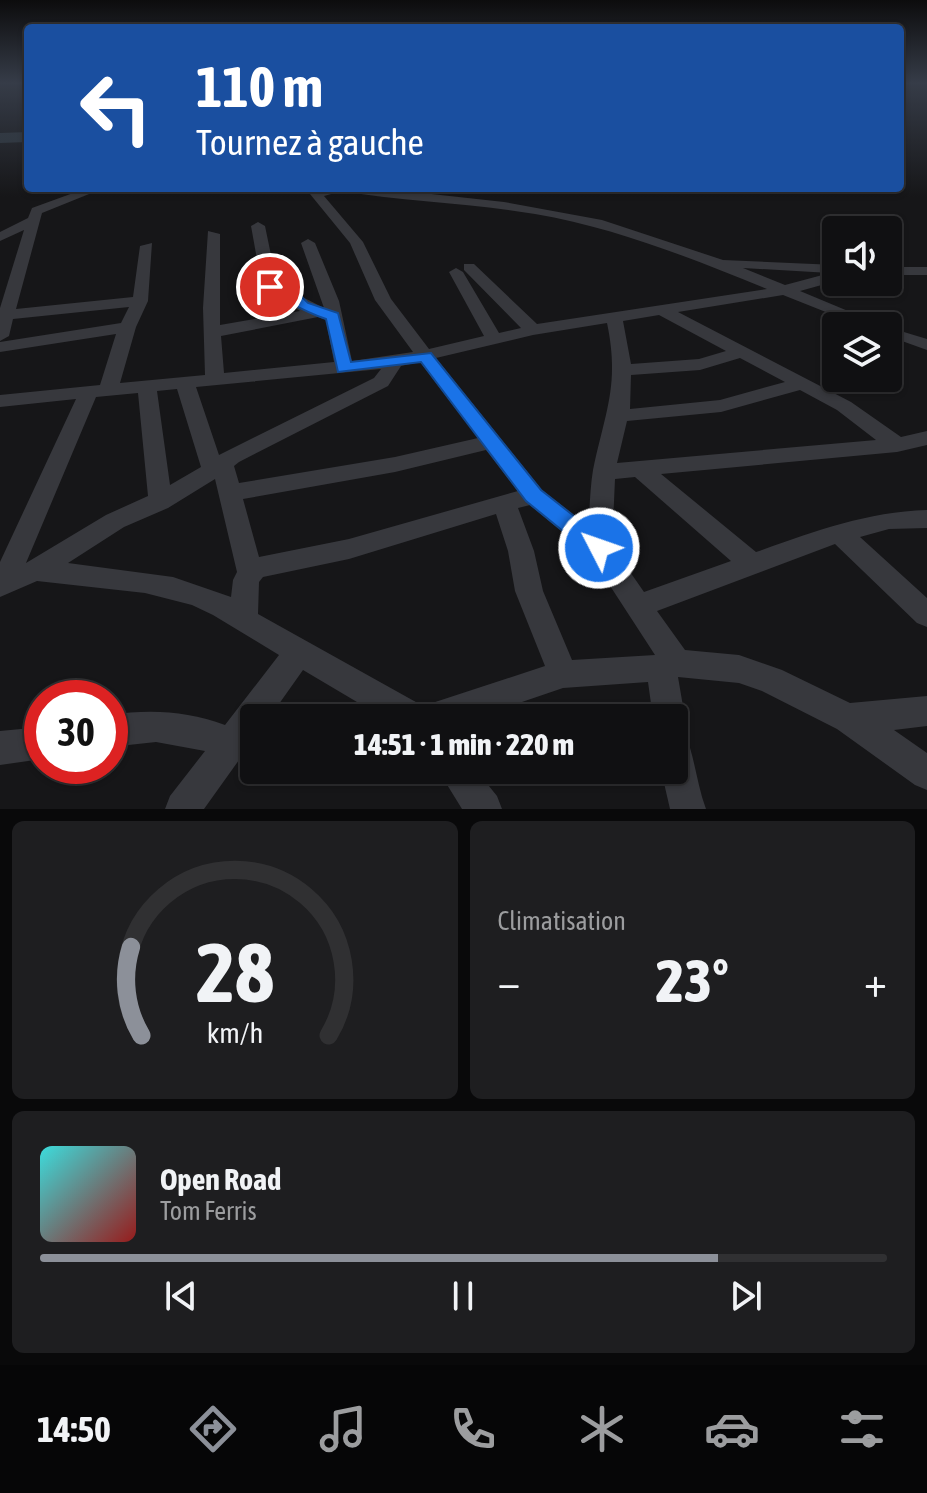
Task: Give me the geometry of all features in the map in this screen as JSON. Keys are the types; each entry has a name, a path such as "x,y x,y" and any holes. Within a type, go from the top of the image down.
{"street":[{"path":"0,336 36,211 87,192"},
{"path":"325,192 316,194 356,242 383,300 425,356 534,496 599,548 638,606 669,666 669,704"},
{"path":"375,192 517,209 594,222 712,262 838,312"},
{"path":"0,237 31,221"},
{"path":"258,226 270,287 324,315"},
{"path":"213,234 215,380"},
{"path":"308,243 324,281 324,315 344,368"},
{"path":"2,585 98,393 140,301 147,246"},
{"path":"712,262 822,268"},
{"path":"494,339 463,269 533,330"},
{"path":"902,271 927,271"},
{"path":"0,401 395,362 533,330 781,291 822,280"},
{"path":"6,315 140,301"},
{"path":"658,308 844,406 897,445"},
{"path":"213,332 324,315"},
{"path":"599,548 604,472 621,403 622,352 613,315"},
{"path":"0,347 127,327"},
{"path":"902,335 927,345"},
{"path":"622,370 700,364 743,352"},
{"path":"2,585 35,570 115,521 191,485 217,465 381,382 395,362"},
{"path":"185,383 230,493 250,572 246,580 244,620"},
{"path":"617,416 721,406 801,384"},
{"path":"147,387 160,502"},
{"path":"604,472 897,445 927,438"},
{"path":"230,493 392,466 492,441"},
{"path":"639,468 753,565"},
{"path":"250,572 349,549 534,496"},
{"path":"504,503 521,551 529,591 563,674"},
{"path":"638,606 840,533 889,520 927,519"},
{"path":"840,533 927,615"},
{"path":"35,570 165,587 227,606 244,620 390,704"},
{"path":"183,809 299,652"},
{"path":"472,704 563,674 669,666 739,669 771,680 848,718 927,773"},
{"path":"848,718 864,719 927,711"},
{"path":"128,729 165,725 206,734 231,744"},
{"path":"0,748 24,745"},
{"path":"465,784 484,809"},
{"path":"680,784 688,809"}],"waterway":[{"path":"0,138 24,137"}],"route":[{"path":"270,287 316,313 333,317 344,368 425,356 534,496 599,548"}]}
